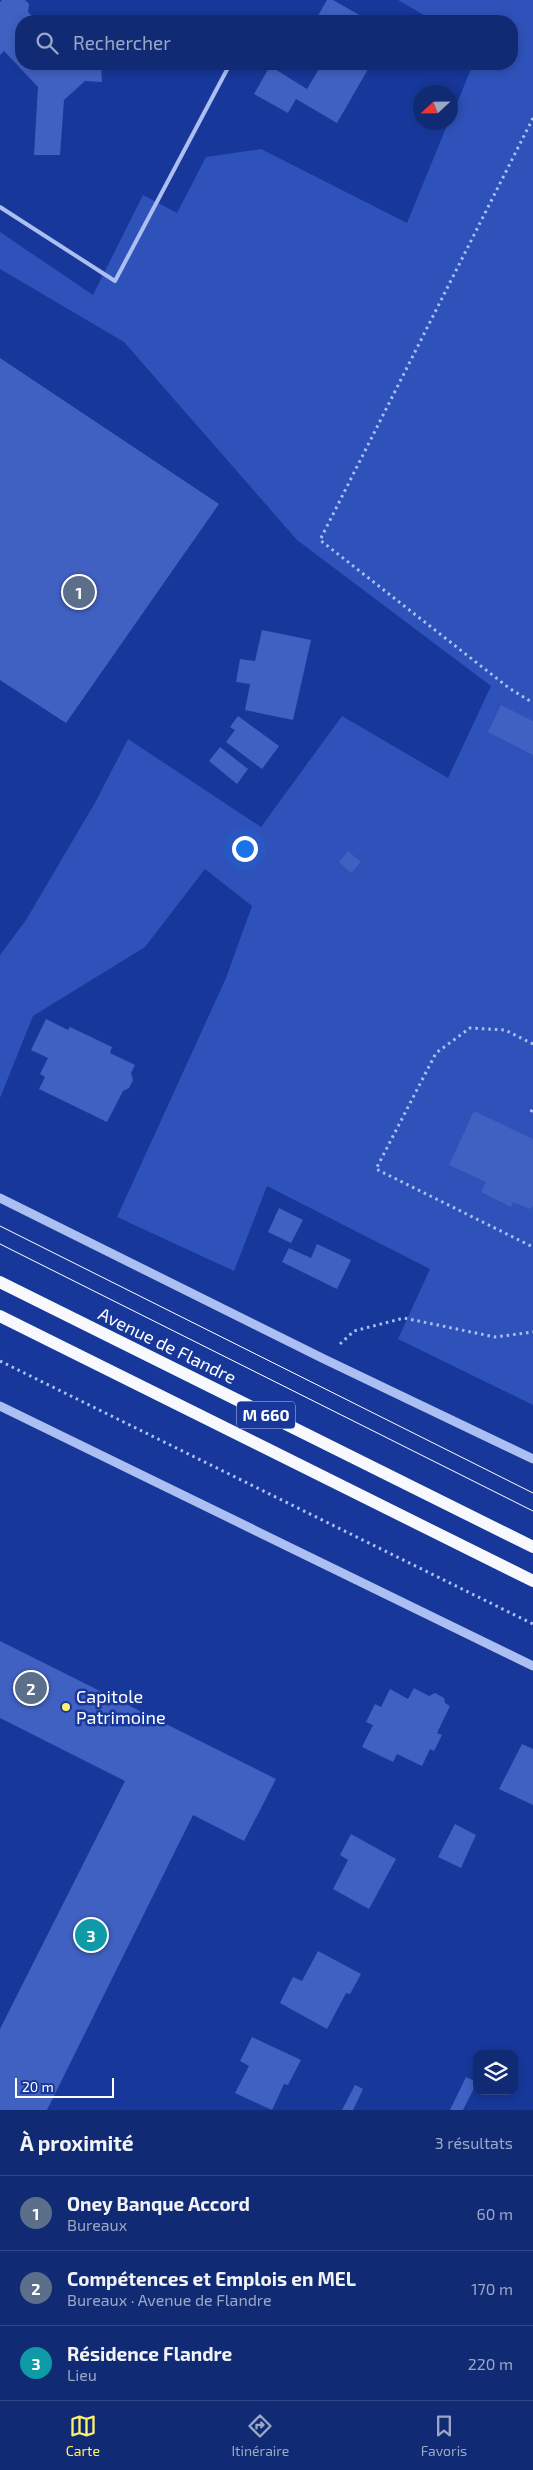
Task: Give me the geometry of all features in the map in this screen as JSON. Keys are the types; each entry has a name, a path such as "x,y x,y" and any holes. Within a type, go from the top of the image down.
{"main road":[{"name":"Avenue de Flandre","path":"0,1282 533,1548"},
{"name":"M 660","path":"0,1316 533,1581"}],"street":[{"path":"0,1198 324,1359 533,1459"},
{"path":"0,1406 533,1666"}],"lane":[{"path":"0,207 115,281 227,70"}],"path":[{"path":"533,118 320,540 510,688 533,703"},
{"path":"533,1044 505,1030 470,1028 436,1053 376,1169 533,1247"},
{"path":"531,1112 533,1108"},
{"path":"324,1359 354,1331 404,1318 495,1337 533,1332"},
{"path":"0,1361 533,1624"}],"shaded area":[{"path":"398,0 533,0 533,1405 398,1339 430,1269 267,1186 234,1271 117,1217 226,978 252,906 205,869 145,947 33,1016 0,1098 0,955 26,920 96,801 128,739 261,827 342,716 448,778 491,686 297,540 124,342 0,269 0,232 93,295 143,195 177,213 206,157 261,149 407,223 445,130 458,130 458,101 471,70 518,70 518,15 424,15"}],"building":[{"path":"2,0 25,0 29,4 28,12 31,15 15,15 15,63 4,51 0,55 0,2"},
{"path":"327,0 333,0 359,15 318,15"},
{"path":"22,70 101,70 102,82 85,81 64,100 60,155 34,155 38,87"},
{"path":"268,70 276,70 307,89 318,70 368,70 337,123 296,99 288,113 254,94"},
{"path":"0,358 219,504 66,723 0,680"},
{"path":"262,630 311,640 293,720 245,710 250,684 236,682 240,659 255,661"},
{"path":"501,705 533,721 533,755 488,732"},
{"path":"238,716 279,746 262,769 226,742 235,730 230,727"},
{"path":"220,747 248,769 237,784 209,761"},
{"path":"348,851 361,862 351,873 339,862"},
{"path":"46,1019 68,1030 70,1027 112,1047 110,1053 135,1065 131,1073 133,1080 129,1088 123,1091 107,1122 39,1089 45,1077 40,1074 48,1058 31,1050"},
{"path":"474,1111 533,1139 533,1206 530,1209 513,1202 511,1207 481,1192 486,1182 449,1165"},
{"path":"279,1208 303,1220 291,1243 268,1232"},
{"path":"317,1244 351,1260 337,1289 282,1262 289,1248 311,1258"},
{"path":"0,1641 276,1779 244,1841 193,1815 47,2110 0,2110 0,2029 125,1781 0,1718"},
{"path":"414,1688 429,1696 435,1693 444,1698 445,1703 450,1706 437,1733 442,1735 434,1751 430,1749 422,1766 397,1754 393,1762 362,1747 373,1725 366,1722 375,1704 381,1707 390,1689 408,1699"},
{"path":"522,1744 533,1749 533,1805 499,1789"},
{"path":"455,1824 476,1835 461,1868 438,1857"},
{"path":"351,1834 396,1859 369,1909 333,1889 348,1860 340,1855"},
{"path":"318,1951 361,1974 350,1994 346,1993 327,2029 280,2003 293,1977 302,1981"},
{"path":"252,2037 301,2060 288,2085 284,2084 272,2110 235,2093 249,2066 240,2061"},
{"path":"466,2077 473,2080 473,2090 463,2110 450,2110"},
{"path":"355,2085 363,2089 353,2110 342,2110"}],"tram line":[{"path":"0,1226 533,1493"},
{"path":"0,1244 533,1511"}],"place":[{"name":"Oney Banque Accord","path":"79,592"},
{"name":"Compétences et Emplois en MEL","path":"31,1688"},
{"name":"Capitole Patrimoine","path":"66,1707"},
{"name":"Résidence Flandre","path":"91,1935"}]}
